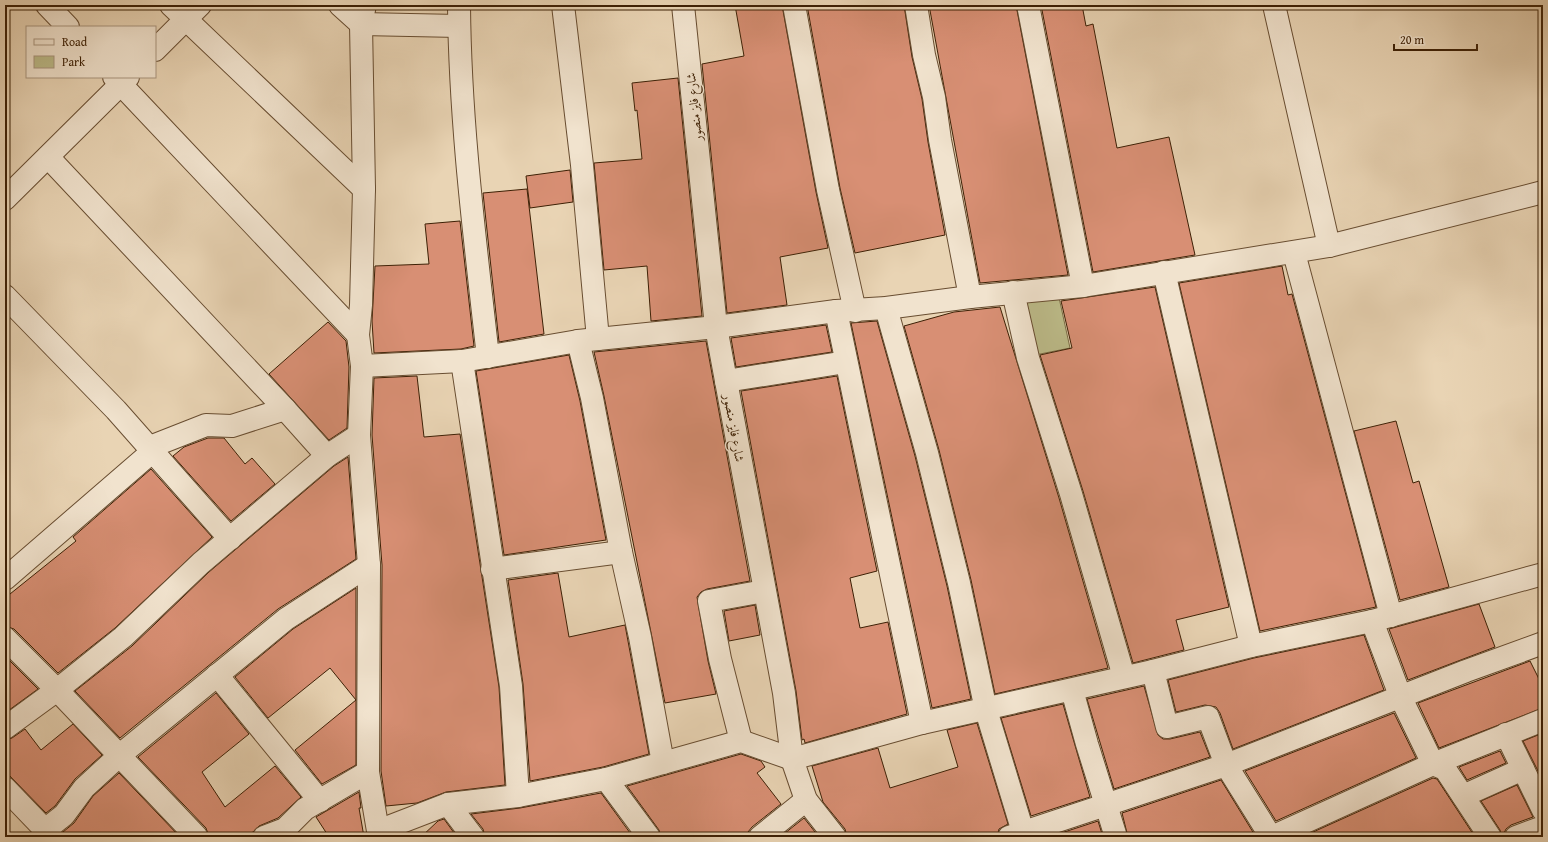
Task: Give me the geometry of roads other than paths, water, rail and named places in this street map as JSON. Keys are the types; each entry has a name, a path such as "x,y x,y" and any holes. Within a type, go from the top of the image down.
{"street":[{"path":"48,5 67,26"},
{"path":"340,5 363,14 459,26"},
{"path":"459,5 466,148 488,357"},
{"path":"563,5 582,165 588,340 592,398 621,552 640,637 663,763"},
{"name":"شارع فايز منصور","path":"683,5 716,327 784,693 792,759 806,800 835,837"},
{"path":"794,5 828,190 845,311 846,362 922,723"},
{"path":"916,5 970,297"},
{"path":"1028,5 1083,286"},
{"path":"1274,5 1329,246"},
{"path":"156,49 185,10 364,189"},
{"path":"363,14 364,189 361,305 358,335 362,366 359,434 369,565 368,772 378,834 448,804 518,796 606,779 741,742 792,759 922,723 1072,690 1251,646 1382,619 1543,574"},
{"path":"5,199 48,157 121,79 358,335"},
{"path":"48,157 285,409 327,456"},
{"path":"362,366 462,361 588,340 716,327 845,311 886,308 1013,292 1083,286 1164,272 1294,253 1329,246 1543,192"},
{"path":"1294,253 1401,698 1433,764 1446,769 1490,837"},
{"path":"1164,272 1251,646"},
{"path":"1013,292 1028,358 1071,494 1124,677"},
{"path":"5,296 116,410 230,539"},
{"path":"886,308 929,461 959,583 986,710 1016,834 1106,806 1226,765 1401,698 1466,671 1543,643"},
{"path":"462,361 492,569 511,686 518,796"},
{"path":"726,381 846,362"},
{"path":"5,579 152,449 206,425 232,426 285,409"},
{"path":"5,728 57,690 123,637 230,539 327,456 359,434"},
{"path":"492,569 621,552"},
{"path":"5,788 49,833 84,788 120,755 286,619 369,565"},
{"path":"741,742 720,659 709,601 764,591"},
{"path":"5,638 198,837"},
{"path":"1153,671 1167,727 1208,717 1226,765 1271,837 1433,764 1543,720"},
{"path":"217,675 320,801"},
{"path":"1072,690 1116,837"},
{"path":"1506,734 1543,810"},
{"path":"1463,796 1523,769"},
{"path":"264,837 285,829 305,809 368,772"},
{"path":"606,779 649,837"},
{"path":"760,837 806,800"},
{"path":"448,804 473,837"},
{"path":"1516,837 1543,827"}]}
